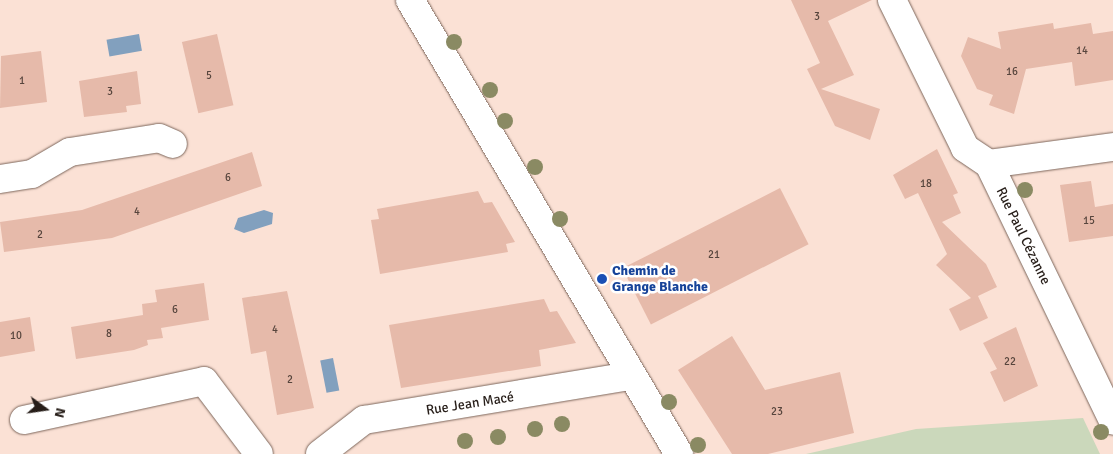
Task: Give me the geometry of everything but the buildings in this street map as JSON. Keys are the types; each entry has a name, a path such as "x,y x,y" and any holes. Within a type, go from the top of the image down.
{"street":[{"path":"410,0 631,376 679,454"},
{"path":"892,0 965,148 988,164 1113,147"},
{"path":"0,179 32,174 70,152 159,138 172,144"},
{"name":"Rue Paul Cézanne","path":"988,164 1113,421"},
{"name":"Rue Jean Macé","path":"320,454 364,420 631,376"},
{"path":"24,420 204,381 259,454"}],"green space":[{"path":"1083,418 1100,454 806,454 916,429"}],"water":[{"path":"139,34 142,51 109,56 107,40"},
{"path":"264,210 273,213 272,224 244,233 234,229 238,218"},
{"path":"333,358 339,390 327,393 320,360"}],"place":[{"name":"Chemin de Grange Blanche","path":"602,279"}]}
